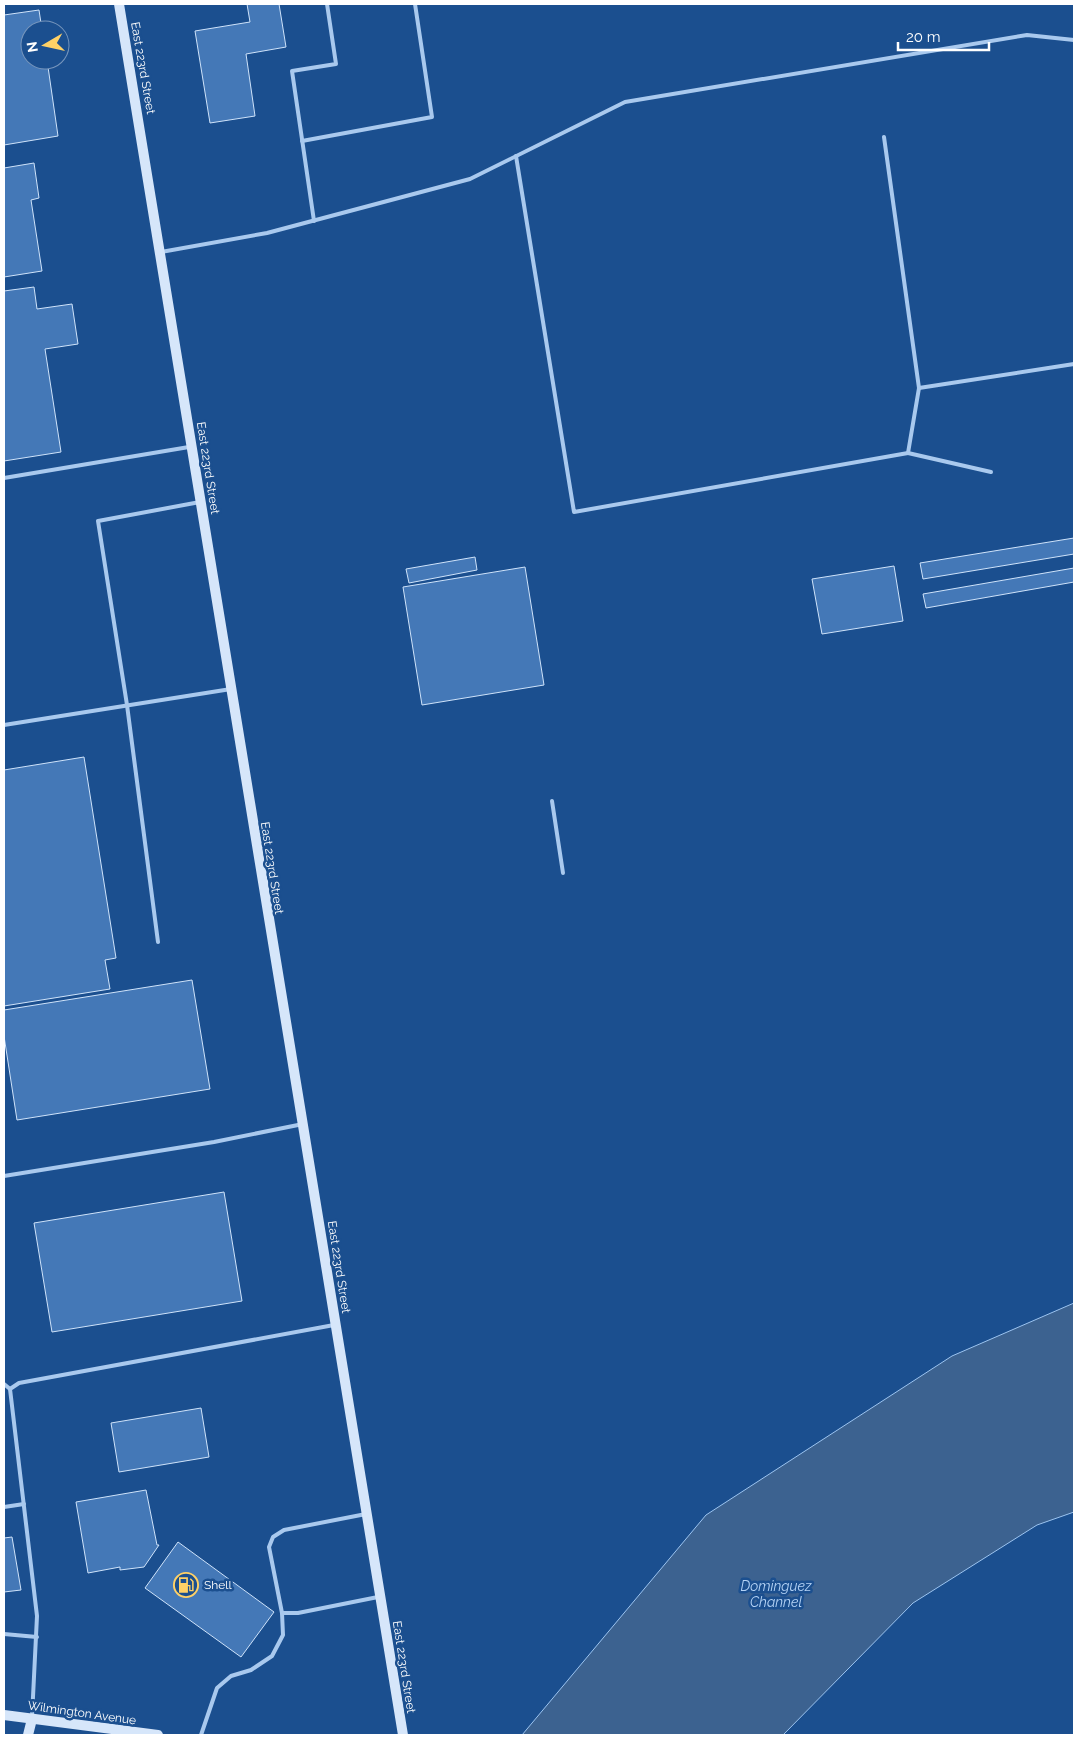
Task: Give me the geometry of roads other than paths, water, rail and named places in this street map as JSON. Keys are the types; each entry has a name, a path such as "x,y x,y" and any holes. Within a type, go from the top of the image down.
{"main road":[{"name":"East 223rd Street","path":"119,4 403,1735"},
{"name":"Wilmington Avenue","path":"4,1715 158,1735"},
{"path":"28,1735 32,1719"}],"lane":[{"path":"314,221 292,71 336,64 327,4"},
{"path":"302,141 432,117 415,4"},
{"path":"161,252 267,233 470,180 625,102 1027,35 1074,40"},
{"path":"884,137 919,388 908,453"},
{"path":"516,156 574,512 908,453 991,472"},
{"path":"919,388 1074,364"},
{"path":"4,478 192,446"},
{"path":"158,942 127,705 98,521 200,502"},
{"path":"4,725 231,689"},
{"path":"552,801 563,873"},
{"path":"4,1176 214,1142 302,1124"},
{"path":"10,1389 19,1383 336,1325"},
{"path":"4,1384 10,1389 37,1616 38,1637 32,1719"},
{"path":"4,1507 24,1504"},
{"path":"201,1735 217,1688 231,1676 251,1670 272,1656 283,1635 282,1613 269,1547 273,1537 284,1530 366,1514"},
{"path":"282,1613 298,1613 380,1596"},
{"path":"4,1634 38,1637"}],"water":[{"name":"Dominguez Channel","path":"1074,1303 1074,1512 1037,1525 913,1603 783,1735 522,1735 706,1515 952,1356"}],"place":[{"name":"Shell","path":"186,1585"}]}
